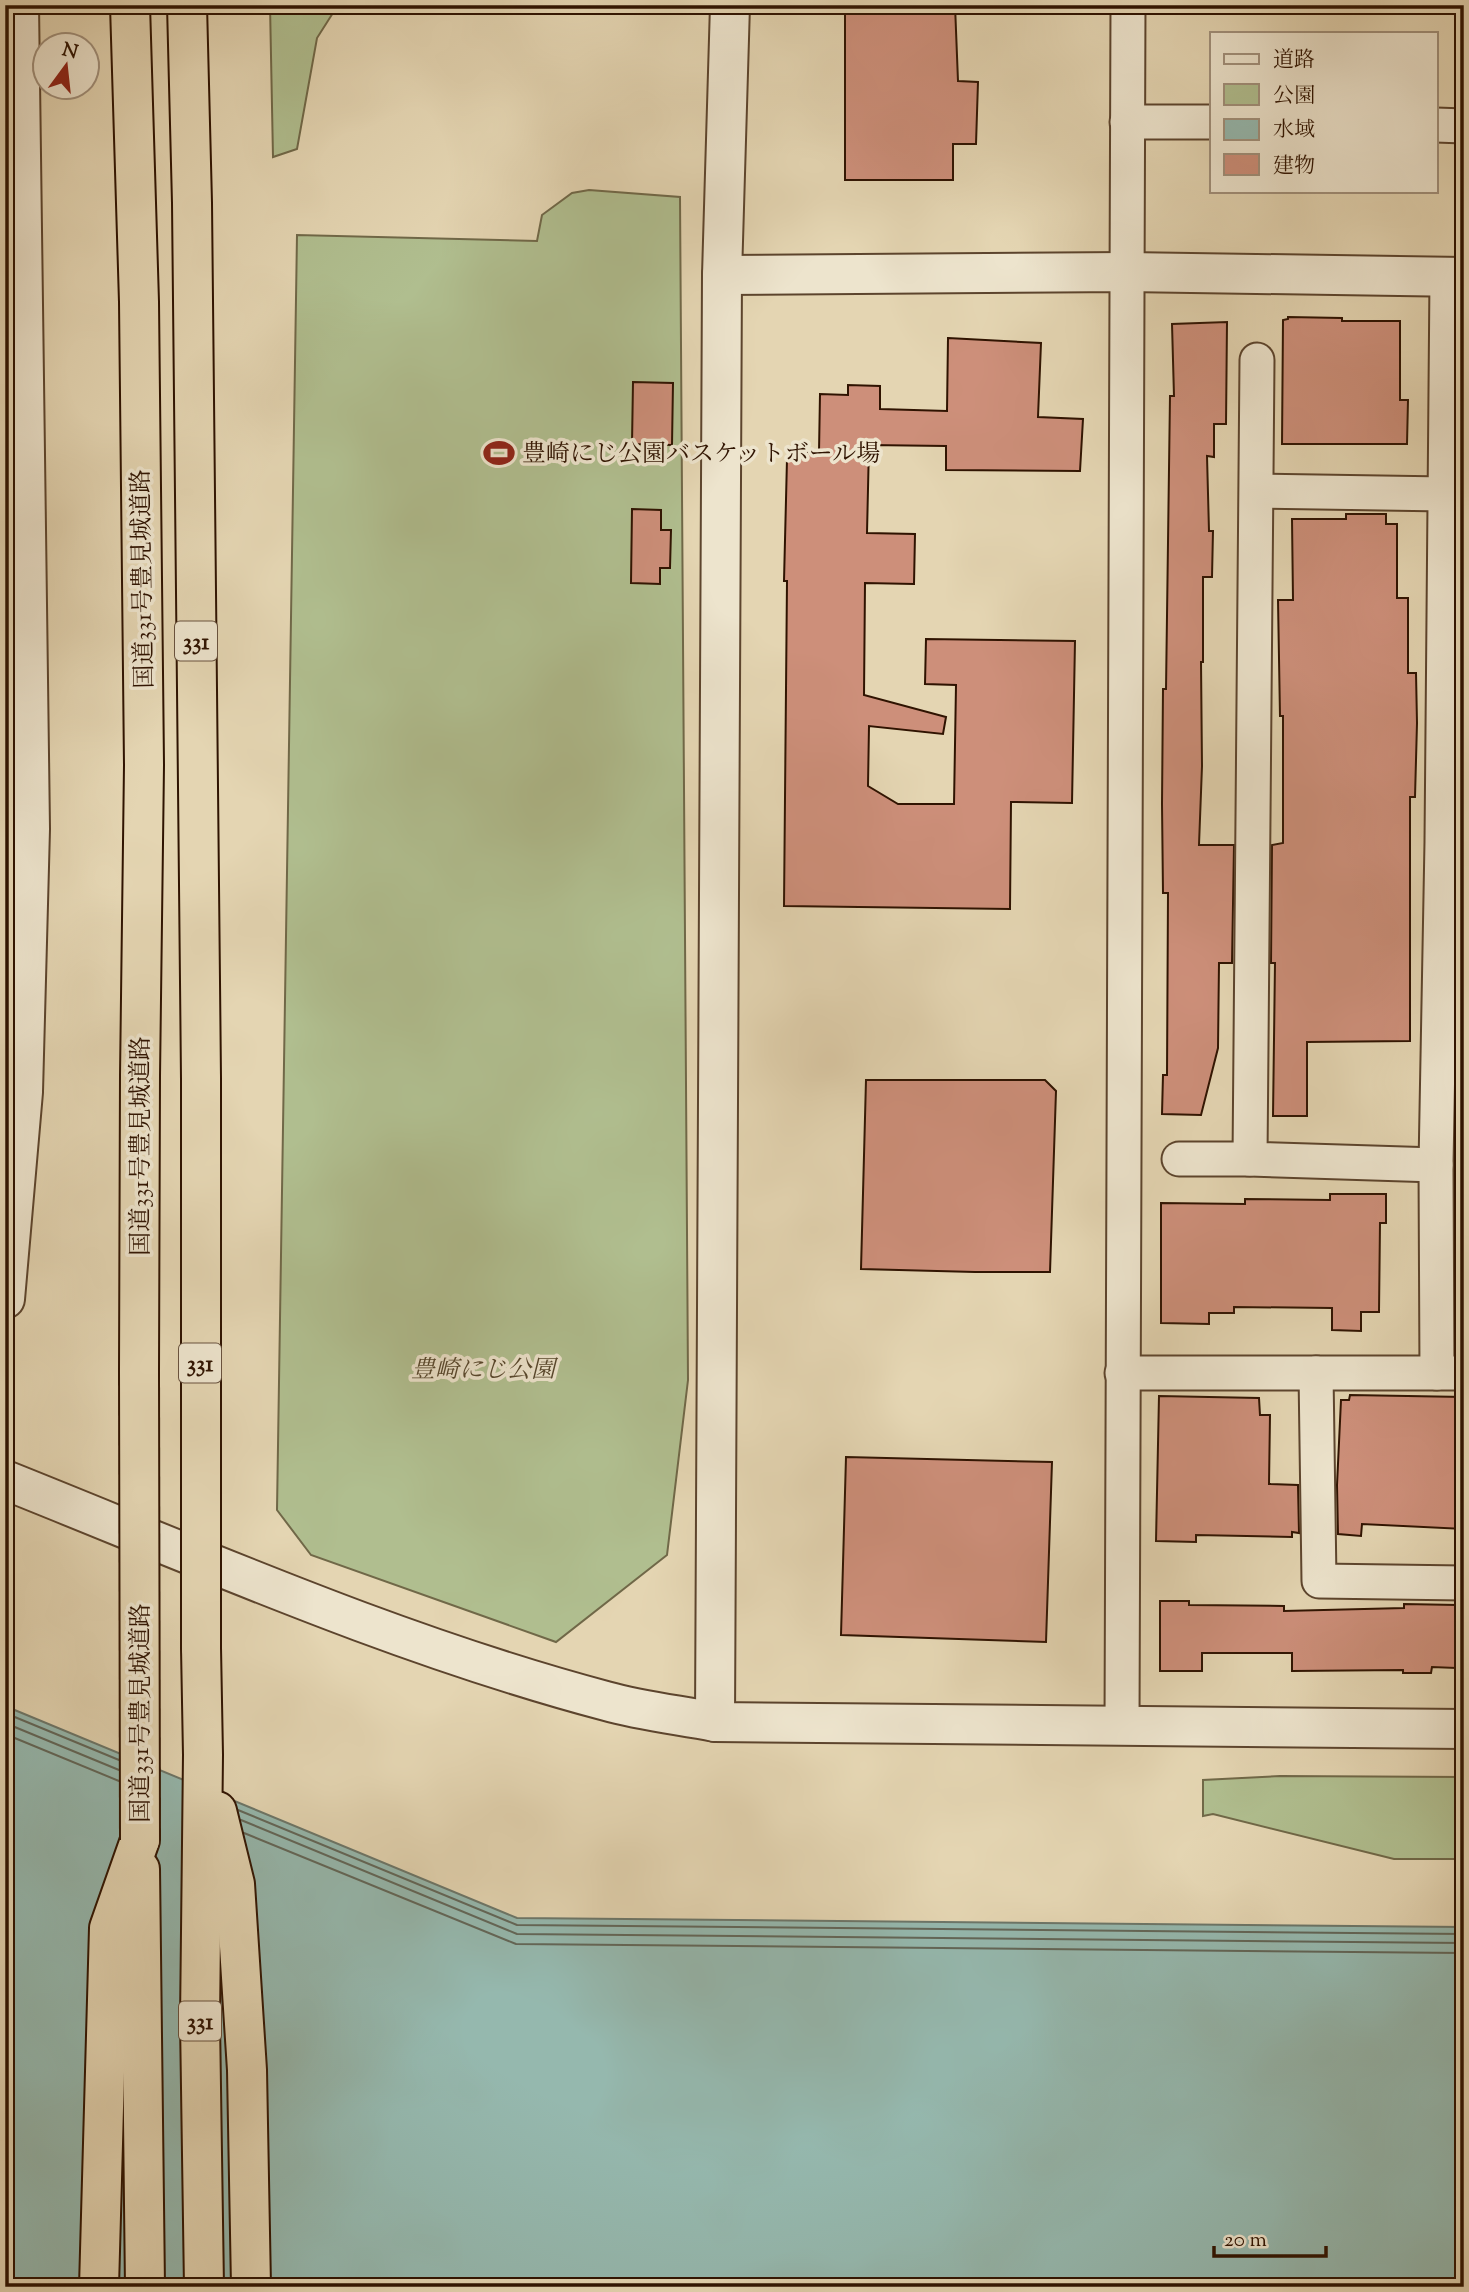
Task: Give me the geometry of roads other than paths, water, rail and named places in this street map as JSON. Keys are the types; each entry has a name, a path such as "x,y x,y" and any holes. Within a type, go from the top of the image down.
{"highway":[{"name":"331","path":"111,5 133,69"},
{"name":"国道331号豊見城道路","path":"130,5 139,302 144,765 139,1076 140,1840 145,2287"},
{"name":"331","path":"187,5 190,70 201,1079 203,1755 200,2021 204,2287"},
{"path":"190,70 210,5"},
{"path":"203,1755 235,1884 247,2070 251,2287"},
{"path":"99,2287 109,1928 140,1840"}],"street":[{"path":"5,1299 23,1093 30,829 19,5"},
{"path":"715,1722 722,275 730,5"},
{"path":"1122,1726 1128,5"},
{"path":"1127,122 1210,122"},
{"path":"1438,125 1464,126"},
{"path":"722,275 1127,272 1455,277 1444,494 1454,630 1453,842 1436,1164 1450,1373 1122,1373"},
{"path":"1250,1159 1257,360"},
{"path":"1257,491 1444,494"},
{"path":"1180,1158 1436,1164"},
{"path":"1316,1373 1319,1581 1464,1583"},
{"path":"5,1480 387,1633 608,1702 715,1722 1464,1729"}],"water":[{"path":"5,1706 517,1918 1464,1927 1464,2287 5,2287"}],"place":[{"name":"豊崎にじ公園バスケットボール場","path":"499,453"}],"park label":[{"name":"豊崎にじ公園","path":"483,1369"}]}
